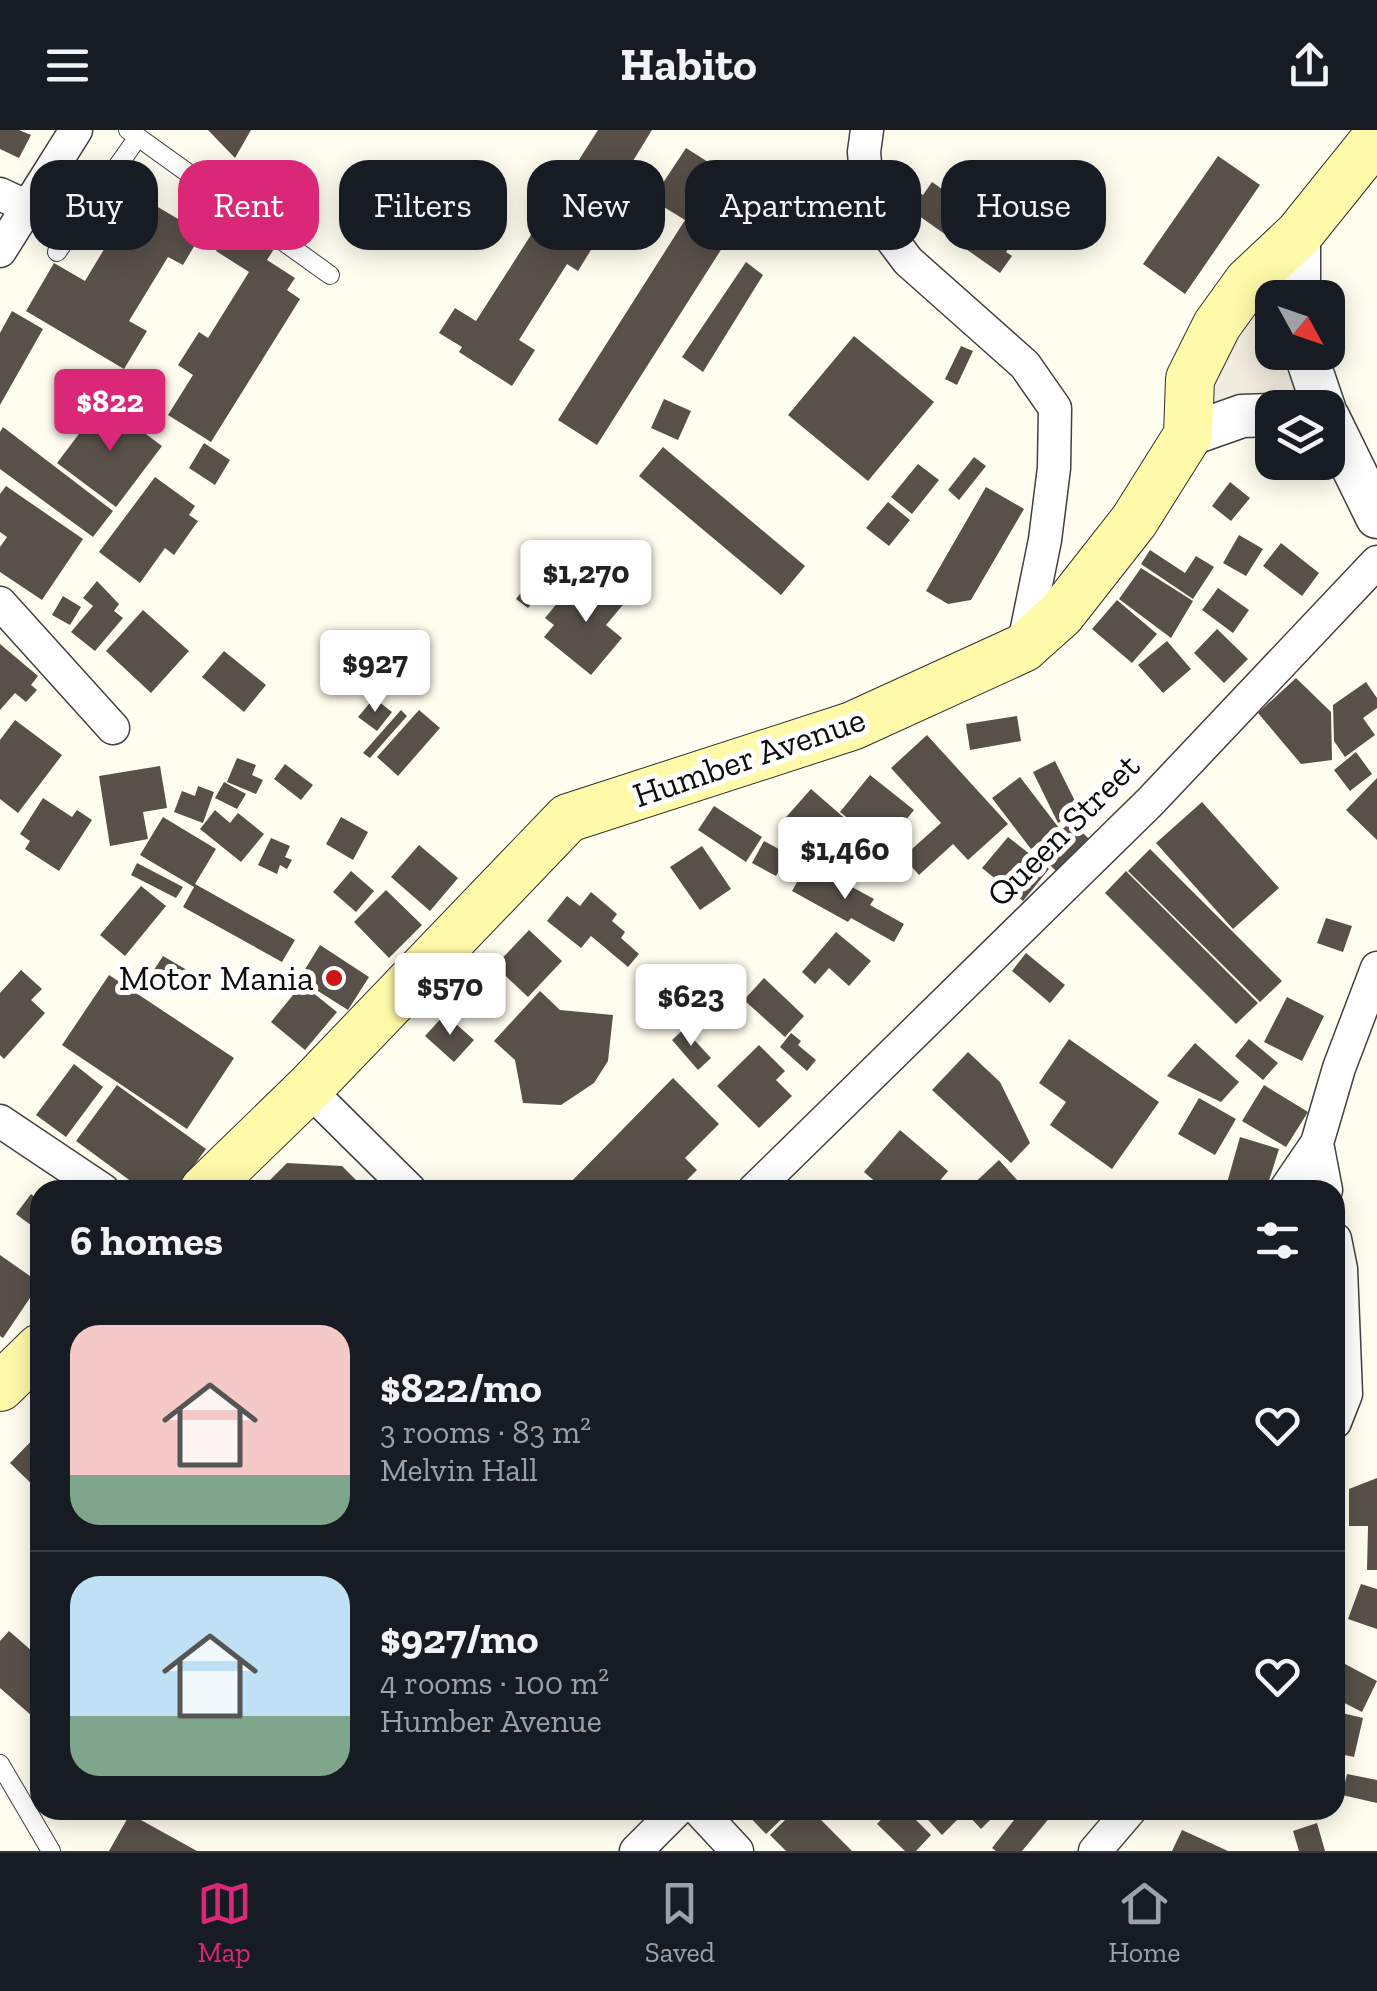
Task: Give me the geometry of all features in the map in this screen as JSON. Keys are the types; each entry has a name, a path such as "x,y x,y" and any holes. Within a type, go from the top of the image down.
{"main road":[{"path":"1188,435 1190,379 1217,324 1248,282 1299,234 1377,137"},
{"name":"Humber Avenue","path":"214,1180 308,1089 568,818 852,726 1024,648 1061,614 1134,521 1188,435"},
{"path":"0,1387 30,1358"}],"street":[{"path":"0,251 14,200 76,130"},
{"path":"867,130 867,186 876,216 908,261 1025,365 1056,408 1045,540 1024,648"},
{"path":"1299,234 1299,280"},
{"path":"1188,435 1242,416 1255,416"},
{"path":"1345,456 1377,516"},
{"name":"Queen Street","path":"764,1180 1150,802 1377,562"},
{"path":"0,603 112,728"},
{"path":"1293,1180 1317,1143 1339,1068 1377,968"},
{"path":"308,1089 400,1180"},
{"path":"0,1121 88,1180"},
{"path":"1317,1143 1324,1180"},
{"path":"1345,1369 1345,1397"},
{"path":"636,1851 666,1820"},
{"path":"708,1820 736,1851"},
{"path":"1095,1851 1121,1820"}],"lane":[{"path":"57,252 133,134 330,275"},
{"path":"0,1764 30,1815"},
{"path":"33,1820 51,1851"}],"shaded area":[{"path":"1255,304 1255,370 1293,370 1298,390 1255,390 1255,407 1213,406 1205,382 1238,316"}],"building":[{"path":"0,130 19,130 31,135 19,158 0,149"},
{"path":"208,130 251,130 235,158"},
{"path":"598,130 652,130 634,160 579,160"},
{"path":"686,148 705,160 685,160 685,220 665,208 665,180"},
{"path":"1218,156 1260,185 1185,294 1143,264"},
{"path":"932,182 941,188 941,231 921,217 923,195"},
{"path":"158,207 178,219 178,250 192,250 183,265 168,257 129,321 147,331 124,369 26,311 54,263 85,281 104,250 158,250"},
{"path":"685,220 685,250 721,250 597,445 558,420"},
{"path":"527,241 527,250 591,250 578,271 567,264 519,340 535,350 512,386 459,352 462,347 439,333 455,308 476,321"},
{"path":"273,250 267,260 295,278 287,290 300,299 211,442 168,415 193,375 178,365 199,332 208,338 249,272 216,251"},
{"path":"967,250 1007,250 1012,256 1000,273"},
{"path":"746,262 763,275 703,372 682,357"},
{"path":"12,311 43,329 0,405 0,333"},
{"path":"854,336 934,402 868,481 788,415"},
{"path":"961,346 973,351 957,385 945,379"},
{"path":"664,399 691,411 678,440 651,428"},
{"path":"103,402 162,446 116,507 57,463"},
{"path":"3,427 113,511 93,537 0,469"},
{"path":"204,443 230,460 215,485 189,468"},
{"path":"663,447 805,566 781,595 639,476"},
{"path":"974,457 986,466 959,500 948,490"},
{"path":"918,464 939,480 912,514 891,497"},
{"path":"155,477 195,506 189,515 198,521 174,555 165,548 140,583 99,552"},
{"path":"1230,482 1250,498 1231,521 1212,506"},
{"path":"6,486 83,539 42,600 0,572 0,547 7,537 0,532 0,494"},
{"path":"986,487 1024,509 971,600 948,604 926,591"},
{"path":"888,502 910,520 889,546 866,528"},
{"path":"1239,535 1263,549 1246,576 1223,563"},
{"path":"1281,543 1319,573 1302,596 1263,566"},
{"path":"1150,550 1185,573 1196,556 1214,567 1193,599 1141,564"},
{"path":"550,556 562,565 528,608 516,599"},
{"path":"1141,568 1193,601 1171,638 1119,599"},
{"path":"597,576 627,600 606,625 622,638 591,675 544,637 554,625 545,618 568,590 578,598"},
{"path":"97,581 119,604 114,611 123,618 95,651 71,632 93,606 83,598"},
{"path":"1218,588 1249,610 1233,633 1202,610"},
{"path":"63,596 81,607 70,625 52,615"},
{"path":"1117,600 1157,634 1132,663 1092,629"},
{"path":"143,610 189,651 151,693 106,651"},
{"path":"1217,629 1248,659 1224,683 1194,653"},
{"path":"1167,641 1191,669 1163,693 1138,665"},
{"path":"0,644 38,676 31,685 37,690 26,702 15,693 0,710"},
{"path":"224,651 266,685 244,712 202,677"},
{"path":"1296,678 1331,712 1332,760 1301,764 1258,713"},
{"path":"1366,682 1377,698 1377,708 1363,718 1375,735 1345,757 1334,741 1333,705"},
{"path":"374,698 392,712 377,731 358,717"},
{"path":"401,710 407,716 370,758 363,753"},
{"path":"419,710 440,728 398,776 377,757"},
{"path":"1017,716 1021,741 970,750 966,724"},
{"path":"15,720 62,755 18,813 0,799 0,740"},
{"path":"927,735 1008,824 968,860 953,844 919,875 903,857 941,823 891,768"},
{"path":"1356,752 1372,774 1350,791 1334,770"},
{"path":"237,758 256,765 252,775 263,780 256,794 227,782"},
{"path":"1055,761 1080,811 1058,823 1033,772"},
{"path":"285,764 313,785 301,800 274,779"},
{"path":"160,766 167,808 143,812 148,839 110,846 99,776"},
{"path":"870,775 914,810 884,847 840,812"},
{"path":"1020,777 1059,828 1031,849 992,798"},
{"path":"1377,778 1377,840 1346,810"},
{"path":"224,782 246,794 237,809 215,798"},
{"path":"198,786 214,792 203,823 174,812 182,791 195,796"},
{"path":"811,789 856,828 826,863 780,824"},
{"path":"43,798 72,817 77,810 92,820 59,871 25,849 30,841 20,834"},
{"path":"1202,802 1279,888 1233,929 1156,843"},
{"path":"714,806 762,837 746,862 698,830"},
{"path":"215,810 230,823 238,813 264,834 241,862 200,829"},
{"path":"163,817 216,849 195,884 295,940 282,962 183,907 194,887 140,855"},
{"path":"341,817 368,832 353,860 326,844"},
{"path":"1071,821 1089,839 1056,871 1038,853"},
{"path":"1008,837 1049,869 1023,901 982,868"},
{"path":"271,838 290,846 285,857 292,860 287,869 280,865 277,874 258,865"},
{"path":"764,841 788,854 776,876 752,863"},
{"path":"419,845 458,878 430,911 391,877"},
{"path":"702,846 731,889 700,910 670,867"},
{"path":"1150,849 1282,981 1260,1002 1128,871"},
{"path":"137,863 183,887 176,898 131,875"},
{"path":"808,863 874,899 870,905 904,924 894,942 792,891"},
{"path":"351,871 374,891 356,912 333,892"},
{"path":"1126,871 1258,1003 1236,1024 1105,893"},
{"path":"141,886 166,906 125,956 100,935"},
{"path":"386,890 422,925 389,958 354,922"},
{"path":"591,892 617,914 612,921 625,932 621,938 639,954 628,967 591,936 581,948 547,921 567,896 580,906"},
{"path":"1326,918 1352,926 1343,952 1317,943"},
{"path":"529,930 562,961 528,997 495,966"},
{"path":"836,932 871,961 849,986 829,968 815,984 802,972"},
{"name":"Motor Mania","path":"320,945 369,977 348,1010 299,979"},
{"path":"1026,953 1065,985 1050,1003 1012,971"},
{"path":"163,956 187,970 176,988 152,973"},
{"path":"21,970 42,989 31,1000 45,1013 4,1059 0,1055 0,993"},
{"path":"109,975 234,1058 187,1129 62,1045"},
{"path":"764,978 804,1016 785,1037 744,1000"},
{"path":"302,984 337,1012 305,1050 271,1022"},
{"path":"540,991 560,1010 613,1015 608,1061 594,1083 561,1105 523,1103 515,1060 494,1041"},
{"path":"1287,997 1324,1016 1302,1061 1264,1042"},
{"path":"445,1014 474,1040 454,1062 425,1036"},
{"path":"684,1029 711,1058 698,1070 672,1040"},
{"path":"791,1033 801,1041 798,1045 816,1060 807,1071 780,1047"},
{"path":"1069,1039 1159,1102 1112,1169 1050,1125 1066,1102 1039,1083"},
{"path":"1249,1039 1278,1063 1263,1080 1235,1056"},
{"path":"1195,1043 1239,1082 1221,1102 1167,1076"},
{"path":"759,1045 785,1071 776,1080 792,1096 759,1128 717,1086"},
{"path":"968,1052 1000,1082 1030,1143 1011,1163 932,1090"},
{"path":"74,1064 103,1087 66,1137 36,1115"},
{"path":"673,1078 719,1124 685,1158 697,1170 687,1180 573,1180"},
{"path":"117,1085 206,1149 183,1180 129,1180 76,1141"},
{"path":"1264,1085 1308,1112 1286,1147 1242,1121"},
{"path":"1199,1098 1236,1119 1215,1155 1178,1134"},
{"path":"900,1130 948,1171 940,1180 873,1180 864,1172"},
{"path":"1240,1137 1279,1149 1269,1180 1228,1180"},
{"path":"999,1160 1017,1180 978,1180"},
{"path":"287,1163 342,1166 356,1180 270,1180"},
{"path":"30,1195 30,1224 16,1214"},
{"path":"0,1255 30,1276 30,1298 3,1338"},
{"path":"30,1442 30,1482 10,1463"},
{"path":"1377,1478 1377,1570 1367,1570 1368,1526 1349,1526 1349,1489"},
{"path":"1361,1584 1377,1589 1377,1629 1348,1619"},
{"path":"9,1631 30,1649 30,1714 0,1688 0,1641"},
{"path":"1345,1664 1377,1681 1362,1712 1345,1703"},
{"path":"1345,1714 1363,1718 1354,1757 1345,1755"},
{"path":"1347,1774 1377,1780 1377,1803 1345,1796"},
{"path":"127,1820 141,1820 197,1851 109,1851"},
{"path":"753,1820 781,1820 766,1834"},
{"path":"785,1820 821,1820 852,1851 786,1851 770,1835"},
{"path":"881,1820 916,1820 931,1835 916,1851 905,1851 877,1824"},
{"path":"928,1820 957,1820 942,1835"},
{"path":"973,1820 990,1820 981,1829"},
{"path":"1014,1820 1048,1820 1022,1851 992,1848"},
{"path":"1317,1823 1325,1851 1299,1851 1293,1831"},
{"path":"1182,1830 1228,1851 1172,1851"}],"place":[{"name":"Motor Mania","path":"334,978"}]}
